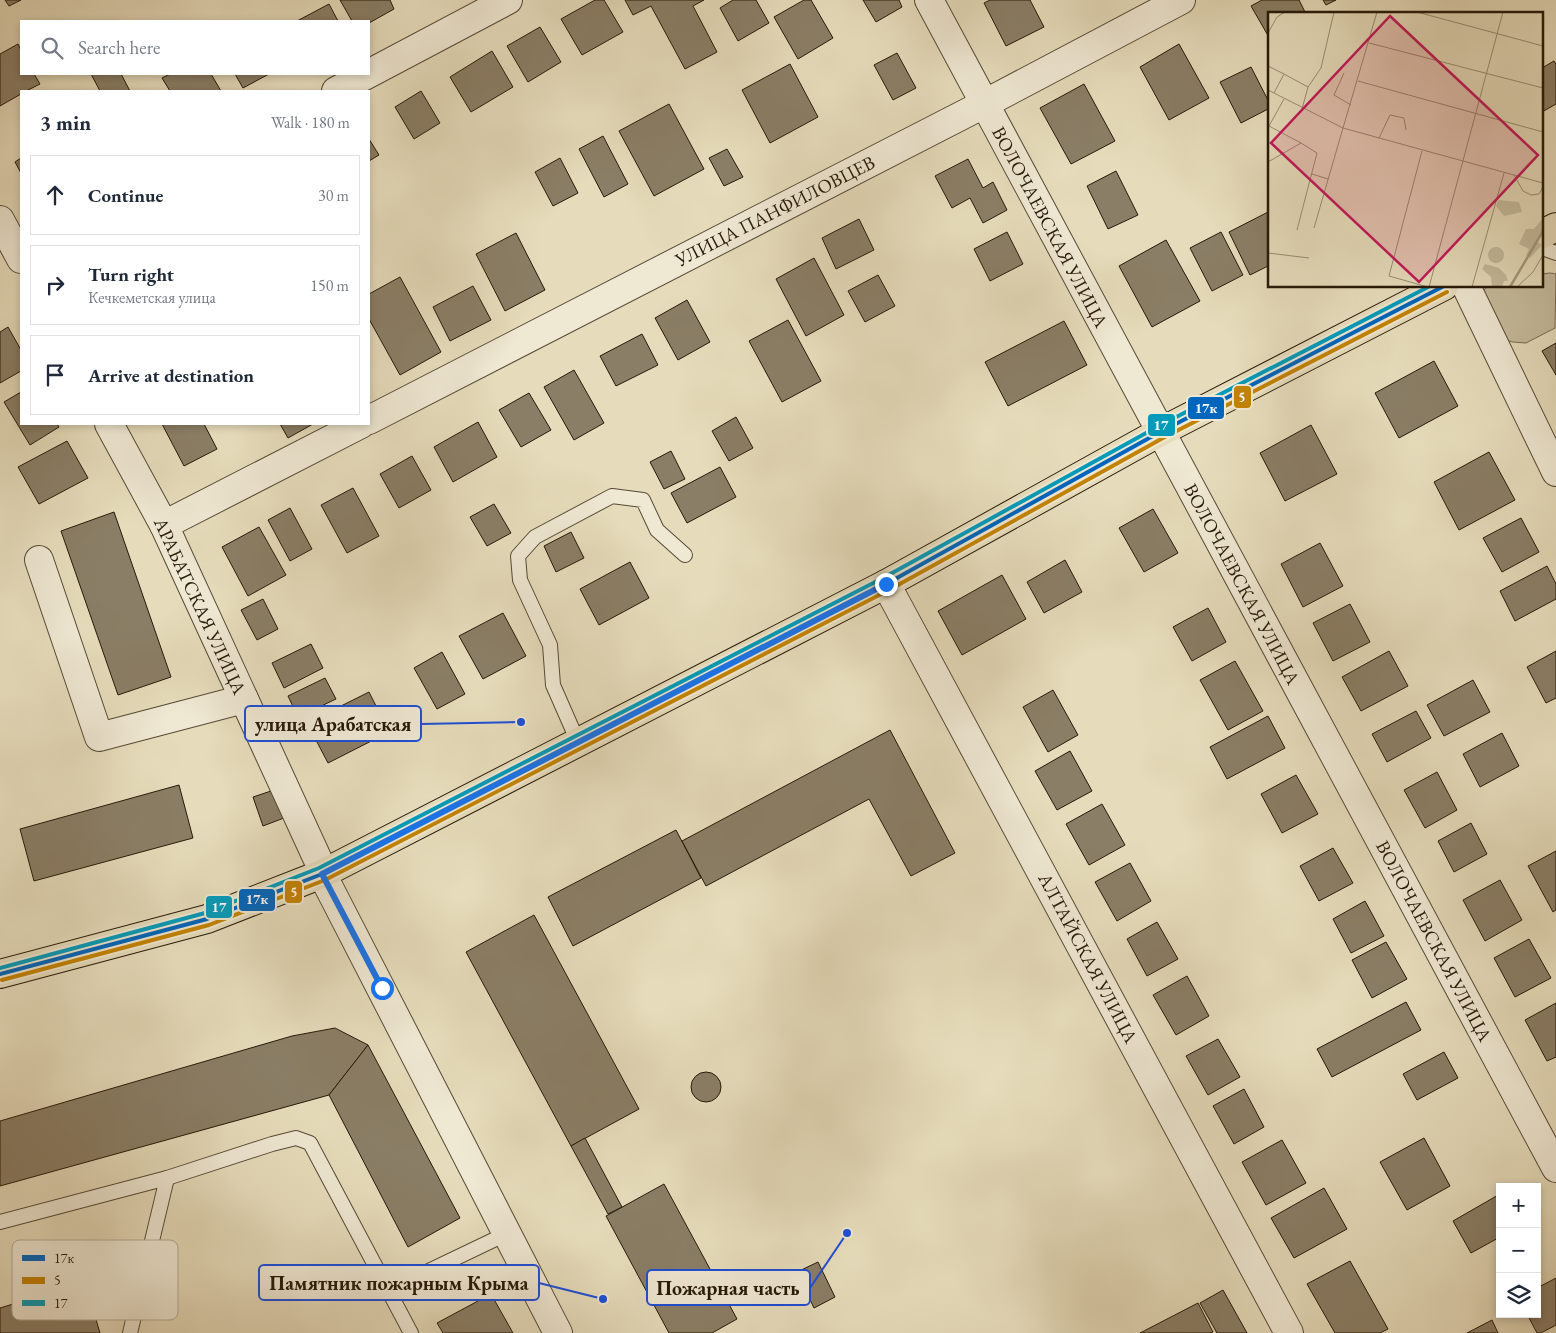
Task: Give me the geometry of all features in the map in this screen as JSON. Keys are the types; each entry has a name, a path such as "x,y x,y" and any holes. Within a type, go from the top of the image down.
{"main road":[{"path":"1544,233 1556,227"},
{"path":"0,974 207,919 323,873 886,584 1160,432 1440,288"}],"street":[{"path":"370,73 508,0"},
{"name":"ВОЛОЧАЕВСКАЯ УЛИЦА","path":"929,0 1556,1168"},
{"name":"УЛИЦА ПАНФИЛОВЦЕВ","path":"370,419 984,104 1180,0"},
{"path":"338,90 366,75"},
{"path":"0,220 20,257"},
{"path":"1467,288 1556,472"},
{"name":"АРАБАТСКАЯ УЛИЦА","path":"110,425 164,525 323,873 558,1333"},
{"path":"164,525 359,425"},
{"path":"40,560 99,737 244,700"},
{"name":"АЛТАЙСКАЯ УЛИЦА","path":"886,584 1290,1333"}],"lane":[{"path":"1544,249 1556,253"},
{"path":"578,742 552,685 550,644 520,580 518,556 535,537 612,496 643,500 656,530 685,555"},
{"path":"0,1222 167,1178 296,1138 310,1143 412,1333"},
{"path":"152,1240 167,1178"},
{"path":"388,1290 506,1234"},
{"path":"130,1333 133,1320"}],"shaded area":[{"path":"1544,274 1556,274 1555,328 1526,343 1512,342 1475,327 1467,307 1486,288 1544,288"}],"building":[{"path":"5,0 21,0 9,6"},
{"path":"340,0 390,0 394,9 370,22 370,20 351,20"},
{"path":"595,0 604,0 623,32 582,55 561,19"},
{"path":"625,0 704,0 693,6 717,52 685,69 651,6 633,15"},
{"path":"733,0 756,0 769,23 738,41 720,8"},
{"path":"804,0 811,0 833,38 798,59 774,17"},
{"path":"863,0 899,0 902,7 876,22"},
{"path":"990,0 1030,0 1044,27 1006,46 984,3"},
{"path":"1262,0 1299,0 1305,12 1268,12 1268,36 1251,6"},
{"path":"1323,0 1336,0 1326,5"},
{"path":"329,4 337,20 299,20"},
{"path":"540,27 561,62 528,82 507,46"},
{"path":"18,44 20,48 20,75 35,75 40,84 28,90 20,90 20,95 0,106 0,54"},
{"path":"1179,44 1209,98 1169,120 1140,67"},
{"path":"492,51 513,87 471,112 450,77"},
{"path":"897,53 916,88 893,100 874,65"},
{"path":"1554,61 1556,64 1556,104 1544,111 1544,67"},
{"path":"790,64 818,117 770,143 742,90"},
{"path":"1251,67 1268,100 1268,109 1241,123 1220,82"},
{"path":"92,75 122,75 129,90 99,90"},
{"path":"168,75 212,75 220,90 169,90 162,78"},
{"path":"236,75 267,75 243,88"},
{"path":"1084,84 1115,141 1071,164 1040,108"},
{"path":"421,91 440,123 414,139 395,107"},
{"path":"669,104 704,169 654,196 619,131"},
{"path":"603,136 628,184 604,197 579,149"},
{"path":"370,141 379,155 370,160"},
{"path":"727,149 743,177 724,186 709,158"},
{"path":"560,158 578,193 553,206 535,172"},
{"path":"20,159 20,171 15,162"},
{"path":"968,159 983,188 993,182 1007,210 983,223 970,198 952,208 935,176"},
{"path":"1116,171 1138,215 1108,229 1087,186"},
{"path":"1268,212 1268,266 1250,275 1229,232"},
{"path":"859,219 874,250 836,269 822,238"},
{"path":"1007,232 1023,264 990,281 974,249"},
{"path":"1221,232 1243,275 1212,291 1190,248"},
{"path":"516,233 545,290 505,311 476,254"},
{"path":"1166,240 1200,301 1152,327 1119,266"},
{"path":"814,258 844,315 806,336 776,279"},
{"path":"878,275 895,306 865,322 848,291"},
{"path":"400,277 441,352 400,375 370,321 370,293"},
{"path":"473,286 491,320 450,341 433,307"},
{"path":"687,300 710,342 678,360 655,318"},
{"path":"788,320 821,381 782,402 749,341"},
{"path":"1064,321 1087,365 1008,406 985,362"},
{"path":"8,327 20,348 20,372 0,383 0,332"},
{"path":"642,334 658,365 616,386 600,356"},
{"path":"1556,343 1556,375 1542,351"},
{"path":"1434,361 1458,406 1399,438 1375,393"},
{"path":"574,370 604,423 574,440 544,387"},
{"path":"20,393 20,425 58,425 59,427 30,445 4,402"},
{"path":"529,393 551,430 521,447 499,410"},
{"path":"736,417 753,448 729,461 712,431"},
{"path":"478,422 497,457 453,482 434,447"},
{"path":"163,425 205,425 217,449 184,466"},
{"path":"281,425 311,425 288,438"},
{"path":"1311,425 1337,474 1285,501 1260,453"},
{"path":"67,441 88,478 39,504 18,467"},
{"path":"671,451 685,479 664,489 650,462"},
{"path":"1489,452 1515,500 1459,530 1434,482"},
{"path":"412,456 431,490 399,508 380,474"},
{"path":"720,467 736,497 687,523 671,493"},
{"path":"353,488 379,536 347,553 321,505"},
{"path":"494,504 511,533 487,546 470,517"},
{"path":"290,508 312,549 290,561 268,520"},
{"path":"1153,509 1178,553 1144,572 1119,528"},
{"path":"114,512 171,677 118,695 61,531"},
{"path":"1521,518 1539,552 1502,572 1483,538"},
{"path":"259,527 286,575 248,596 222,547"},
{"path":"571,532 584,558 556,572 544,546"},
{"path":"1320,543 1343,586 1303,607 1281,564"},
{"path":"1065,560 1082,592 1044,613 1027,582"},
{"path":"630,562 649,598 599,625 580,589"},
{"path":"1547,566 1556,584 1556,599 1515,621 1500,591"},
{"path":"1002,575 1026,619 962,655 938,611"},
{"path":"263,599 278,629 257,640 241,610"},
{"path":"1350,604 1370,642 1333,661 1313,623"},
{"path":"1208,608 1226,642 1192,661 1173,627"},
{"path":"503,613 526,656 483,679 459,636"},
{"path":"311,644 323,668 284,688 272,663"},
{"path":"1389,651 1408,686 1361,711 1342,677"},
{"path":"1556,651 1556,698 1546,703 1527,667"},
{"path":"442,652 465,694 437,709 414,668"},
{"path":"1235,661 1263,711 1228,730 1200,680"},
{"path":"325,678 336,699 298,717 288,696"},
{"path":"1473,680 1490,712 1444,736 1427,705"},
{"path":"1053,690 1078,735 1048,752 1023,707"},
{"path":"369,692 389,732 328,763 307,723"},
{"path":"1416,711 1431,738 1387,762 1372,734"},
{"path":"1268,716 1285,748 1227,779 1210,747"},
{"path":"890,730 955,853 911,876 869,799 706,886 682,841"},
{"path":"1502,733 1519,766 1480,787 1463,754"},
{"path":"1070,751 1092,791 1057,810 1035,771"},
{"path":"1437,772 1457,810 1425,828 1404,790"},
{"path":"1296,775 1318,814 1282,833 1261,794"},
{"path":"179,785 193,838 34,881 20,829"},
{"path":"274,790 284,818 263,826 253,797"},
{"path":"1102,804 1125,845 1089,865 1066,824"},
{"path":"1471,823 1487,854 1454,872 1438,841"},
{"path":"676,830 701,878 573,946 548,897"},
{"path":"1333,848 1353,883 1319,901 1300,866"},
{"path":"1556,851 1556,910 1553,912 1528,866"},
{"path":"1130,863 1151,901 1117,921 1095,882"},
{"path":"1500,880 1522,920 1485,941 1463,900"},
{"path":"1365,901 1384,936 1351,953 1333,919"},
{"path":"534,915 639,1109 571,1146 466,952"},
{"path":"1157,922 1178,959 1147,976 1127,939"},
{"path":"1529,939 1551,978 1515,997 1494,958"},
{"path":"1386,942 1407,979 1372,998 1352,960"},
{"path":"1187,976 1209,1016 1176,1035 1153,995"},
{"path":"1406,1002 1421,1030 1332,1077 1317,1049"},
{"path":"1556,1003 1556,1057 1547,1061 1525,1020"},
{"path":"335,1028 368,1045 329,1095 0,1186 0,1121 292,1036"},
{"path":"1218,1039 1240,1077 1208,1095 1186,1056"},
{"path":"368,1045 460,1218 408,1247 329,1095"},
{"path":"1444,1052 1458,1078 1417,1100 1403,1074"},
{"path":"706,1072 717,1076 721,1087 717,1098 706,1102 695,1098 691,1087 695,1076"},
{"path":"1244,1089 1264,1127 1234,1144 1213,1106"},
{"path":"585,1138 622,1207 608,1214 571,1146"},
{"path":"1424,1138 1450,1186 1407,1210 1380,1162"},
{"path":"1282,1140 1306,1183 1266,1205 1242,1162"},
{"path":"664,1184 737,1319 712,1333 669,1333 606,1216"},
{"path":"1324,1188 1347,1229 1294,1258 1271,1218"},
{"path":"1496,1196 1496,1239 1471,1253 1453,1221"},
{"path":"1350,1261 1388,1329 1380,1333 1335,1333 1307,1284"},
{"path":"818,1262 835,1297 814,1308 797,1272"},
{"path":"1556,1278 1556,1325 1541,1333 1537,1333 1529,1318 1541,1318 1541,1286"},
{"path":"1223,1290 1247,1333 1217,1333 1200,1303"},
{"path":"491,1294 513,1333 443,1333 437,1323"},
{"path":"1198,1303 1213,1332 1140,1333"},
{"path":"12,1304 12,1320 96,1320 100,1333 0,1333 0,1308"},
{"path":"1492,1320 1498,1333 1467,1333"}],"transit line":[{"name":"17","path":"0,968 205,913 319,868 883,578 1157,427 1426,288"},
{"name":"17к","path":"0,974 207,919 322,874 886,584 1160,432 1440,288"},
{"name":"5","path":"2,980 209,925 325,880 889,590 1163,438 1447,292"}],"place":[{"name":"улица Арабатская","path":"521,722"},
{"name":"Пожарная часть","path":"847,1233"},
{"name":"Памятник пожарным Крыма","path":"603,1299"}],"route":[{"path":"382,988 322,874 886,584"}]}
